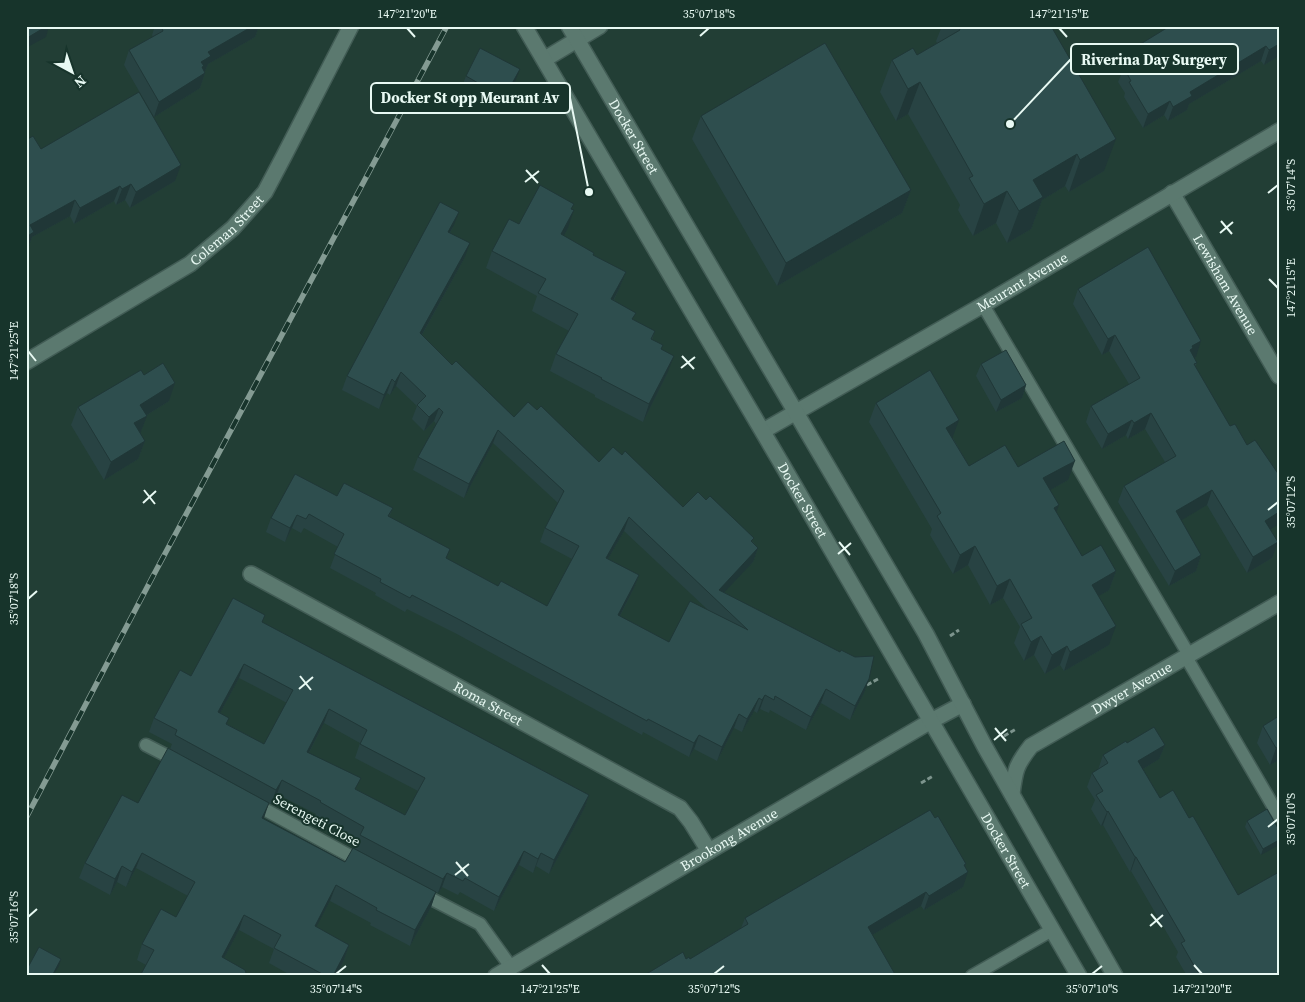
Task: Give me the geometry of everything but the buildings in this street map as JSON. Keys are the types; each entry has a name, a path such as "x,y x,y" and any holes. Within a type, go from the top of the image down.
{"street":[{"name":"Coleman Street","path":"26,362 190,264 233,228 264,192 289,148 351,26"},
{"name":"Docker Street","path":"524,26 763,431 1079,976"},
{"name":"Docker Street","path":"569,26 926,634 985,747 1115,976"},
{"path":"545,59 600,26"},
{"name":"Meurant Avenue","path":"763,431 983,305 1279,131"},
{"name":"Lewisham Avenue","path":"1172,193 1279,376"},
{"name":"Roma Street","path":"251,574 680,808 709,851"},
{"name":"Dwyer Avenue","path":"1012,794 1014,776 1019,760 1031,746 1279,603"},
{"name":"Brookong Avenue","path":"496,976 963,704"}],"lane":[{"path":"983,305 1279,816"},
{"path":"146,745 189,768"},
{"name":"Serengeti Close","path":"240,796 370,866"},
{"path":"405,885 480,924 511,967"},
{"path":"972,976 1052,930"}],"path":[{"path":"948,637 959,630"},
{"path":"867,685 878,679"},
{"path":"1004,736 1017,729"},
{"path":"921,783 933,776"}],"railway":[{"path":"26,818 447,26"}],"place":[{"name":"Riverina Day Surgery","path":"1010,124"},
{"name":"Docker St opp Meurant Av","path":"589,192"}]}
